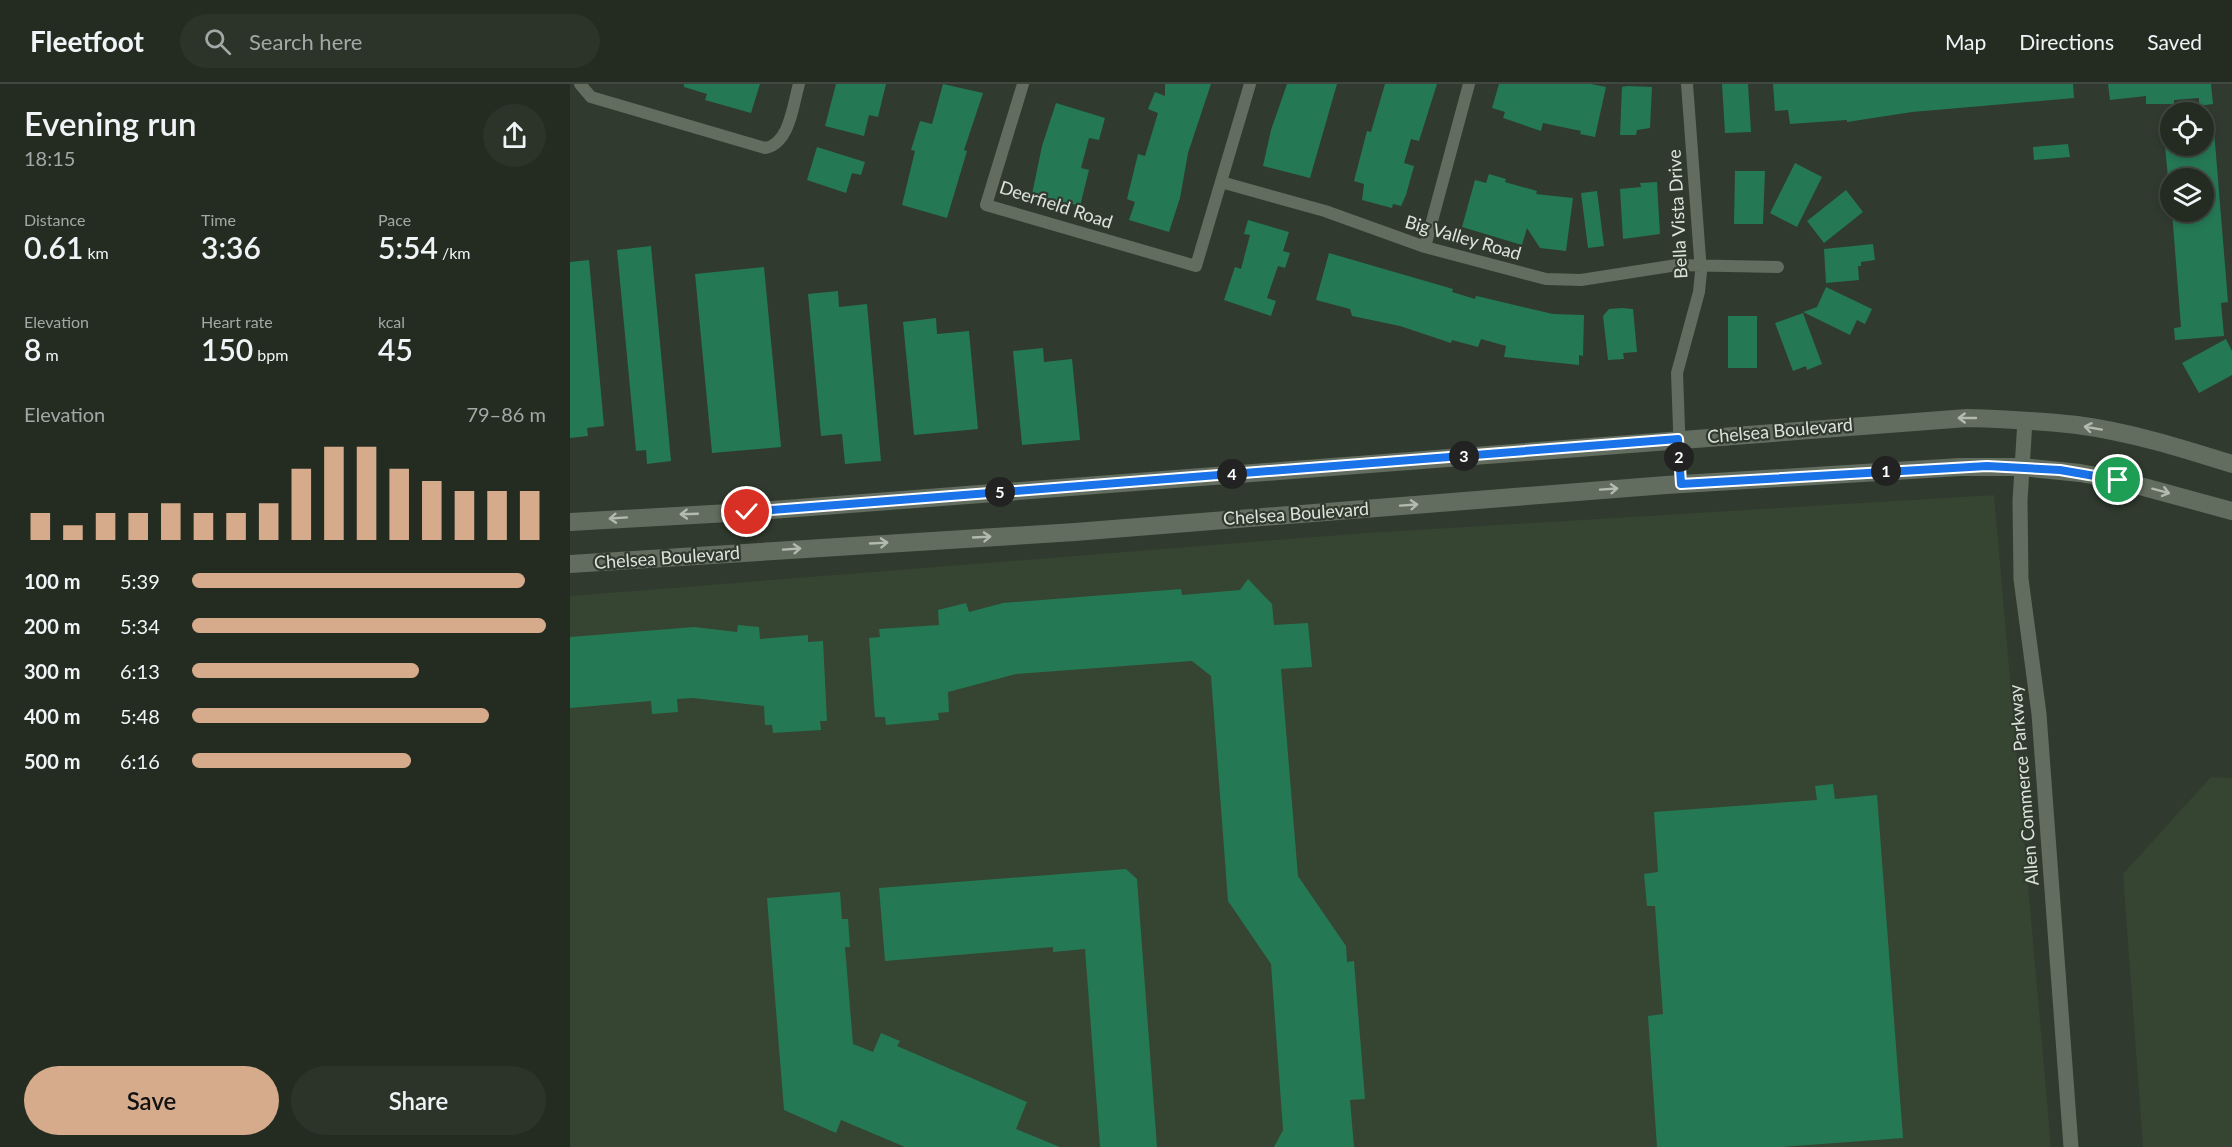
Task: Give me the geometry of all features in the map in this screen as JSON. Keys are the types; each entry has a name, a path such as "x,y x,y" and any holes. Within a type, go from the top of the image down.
{"main road":[{"name":"Chelsea Boulevard","path":"570,522 747,512 1901,421 1967,418 2025,420 2125,434 2232,464"},
{"name":"Chelsea Boulevard","path":"570,564 1075,532 1681,484 1960,467 2021,467 2080,472 2232,511"}],"street":[{"path":"579,84 591,97 758,147 773,147 781,141 799,84"},
{"name":"Deerfield Road","path":"1023,84 986,205 1196,266 1221,182"},
{"path":"1221,182 1250,84"},
{"path":"1425,247 1469,84"},
{"name":"Bella Vista Drive","path":"1681,484 1677,373 1699,292 1701,265 1687,84"},
{"name":"Big Valley Road","path":"1221,182 1325,211 1425,247 1522,274 1558,280 1592,279 1665,266 1778,267"},
{"name":"Allen Commerce Parkway","path":"2025,420 2021,467 2022,591 2040,725 2071,1147"}],"shaded area":[{"path":"1994,495 2051,1147 570,1147 570,596 1365,533"},
{"path":"2211,777 2232,778 2232,1147 2143,1147 2123,874"}],"building":[{"path":"684,84 760,84 751,113 705,100 707,94 684,87"},
{"path":"836,84 886,84 878,117 869,115 864,136 825,126"},
{"path":"943,84 983,93 964,150 967,151 947,218 902,205 915,151 911,150 920,121 932,124"},
{"path":"1165,84 1211,84 1188,153 1180,198 1169,232 1129,220 1135,202 1127,199 1138,154 1145,156 1158,113 1148,109 1155,92 1165,96"},
{"path":"1287,84 1337,84 1310,178 1263,166 1271,130"},
{"path":"1385,84 1437,84 1419,141 1411,139 1404,163 1414,166 1406,195 1401,206 1393,204 1392,208 1362,200 1364,184 1354,181 1367,131 1371,132"},
{"path":"1499,84 1591,84 1606,87 1595,137 1580,134 1581,131 1543,123 1541,131 1503,118 1505,112 1492,108"},
{"path":"1722,84 1748,84 1751,132 1725,133"},
{"path":"1773,84 2073,84 2074,98 1912,112 1847,122 1847,120 1790,124 1788,110 1775,111"},
{"path":"2108,84 2211,84 2213,102 2199,102 2199,98 2146,104 2146,96 2110,100"},
{"path":"1622,87 1652,87 1650,128 1637,130 1636,135 1620,135"},
{"path":"1056,103 1105,118 1099,140 1089,138 1081,168 1089,170 1080,206 1032,194 1042,146"},
{"path":"2214,130 2228,302 2221,303 2224,336 2175,340 2174,328 2181,327 2173,222 2214,222 2214,168 2167,168 2166,156 2214,156"},
{"path":"2068,144 2070,157 2034,160 2033,147"},
{"path":"817,147 865,162 861,175 852,173 846,193 807,180"},
{"path":"1795,163 1822,177 1797,227 1770,213"},
{"path":"1735,171 1765,171 1763,224 1734,224"},
{"path":"1489,174 1506,179 1505,182 1537,191 1536,194 1573,198 1566,251 1540,248 1527,228 1522,245 1462,227 1475,180 1486,183"},
{"path":"1657,182 1660,234 1623,239 1620,189 1641,187 1640,183"},
{"path":"1846,190 1863,212 1824,243 1807,221"},
{"path":"1597,191 1604,246 1588,248 1581,193"},
{"path":"1248,220 1289,232 1283,251 1290,253 1285,268 1278,266 1267,298 1276,301 1271,316 1224,300 1235,267 1241,269 1250,235 1244,234"},
{"path":"1873,244 1875,260 1861,262 1861,266 1858,266 1859,280 1826,283 1824,249"},
{"path":"651,246 671,461 647,464 646,450 636,451 617,250"},
{"path":"1329,253 1453,289 1452,292 1475,299 1476,296 1553,314 1584,315 1583,356 1579,355 1579,365 1504,357 1506,346 1481,339 1478,347 1452,340 1451,343 1400,326 1352,316 1350,309 1316,300"},
{"path":"589,260 604,426 587,428 588,436 570,438 570,262"},
{"path":"764,267 781,447 712,453 695,274"},
{"path":"1826,287 1872,309 1865,324 1857,320 1850,335 1803,312 1817,307"},
{"path":"838,291 839,307 867,304 881,461 845,464 842,434 821,436 808,294"},
{"path":"1609,309 1633,309 1637,352 1623,353 1624,359 1608,360 1603,316"},
{"path":"1803,313 1822,364 1807,370 1806,366 1793,371 1775,323"},
{"path":"1728,316 1757,316 1757,368 1728,368"},
{"path":"936,318 937,334 969,331 978,429 914,435 903,322"},
{"path":"2226,339 2232,351 2232,375 2199,393 2182,363"},
{"path":"1043,348 1044,362 1072,359 1080,440 1022,445 1013,351"},
{"path":"1248,579 1272,604 1274,625 1308,623 1312,667 1281,669 1298,876 1346,946 1347,962 1354,961 1365,1099 1350,1100 1354,1147 1274,1147 1283,1130 1271,964 1228,901 1211,676 1192,661 1016,674 948,692 949,712 938,713 939,720 886,725 885,717 875,717 869,638 880,637 879,629 939,625 938,610 966,603 969,612 1003,603 1181,589 1182,595 1240,590"},
{"path":"738,625 759,627 760,639 808,635 808,642 823,641 827,721 820,721 821,730 773,733 772,725 765,725 764,706 693,698 677,699 678,712 652,714 651,701 570,708 570,637 694,627 737,632"},
{"path":"1833,784 1835,799 1877,795 1903,1138 1781,1147 1657,1147 1648,1016 1663,1014 1655,906 1647,906 1644,874 1658,872 1654,812 1817,800 1815,786"},
{"path":"1126,869 1137,879 1157,1147 1100,1147 1085,949 1053,952 1053,947 885,961 879,888"},
{"path":"840,892 842,919 848,919 850,947 845,947 853,1044 873,1052 881,1033 900,1041 897,1046 1027,1102 1016,1129 1060,1147 905,1147 841,1120 836,1133 784,1110 767,898"}],"route":[{"path":"747,512 1678,439 1681,484 1987,466 2080,472 2118,480"}]}
